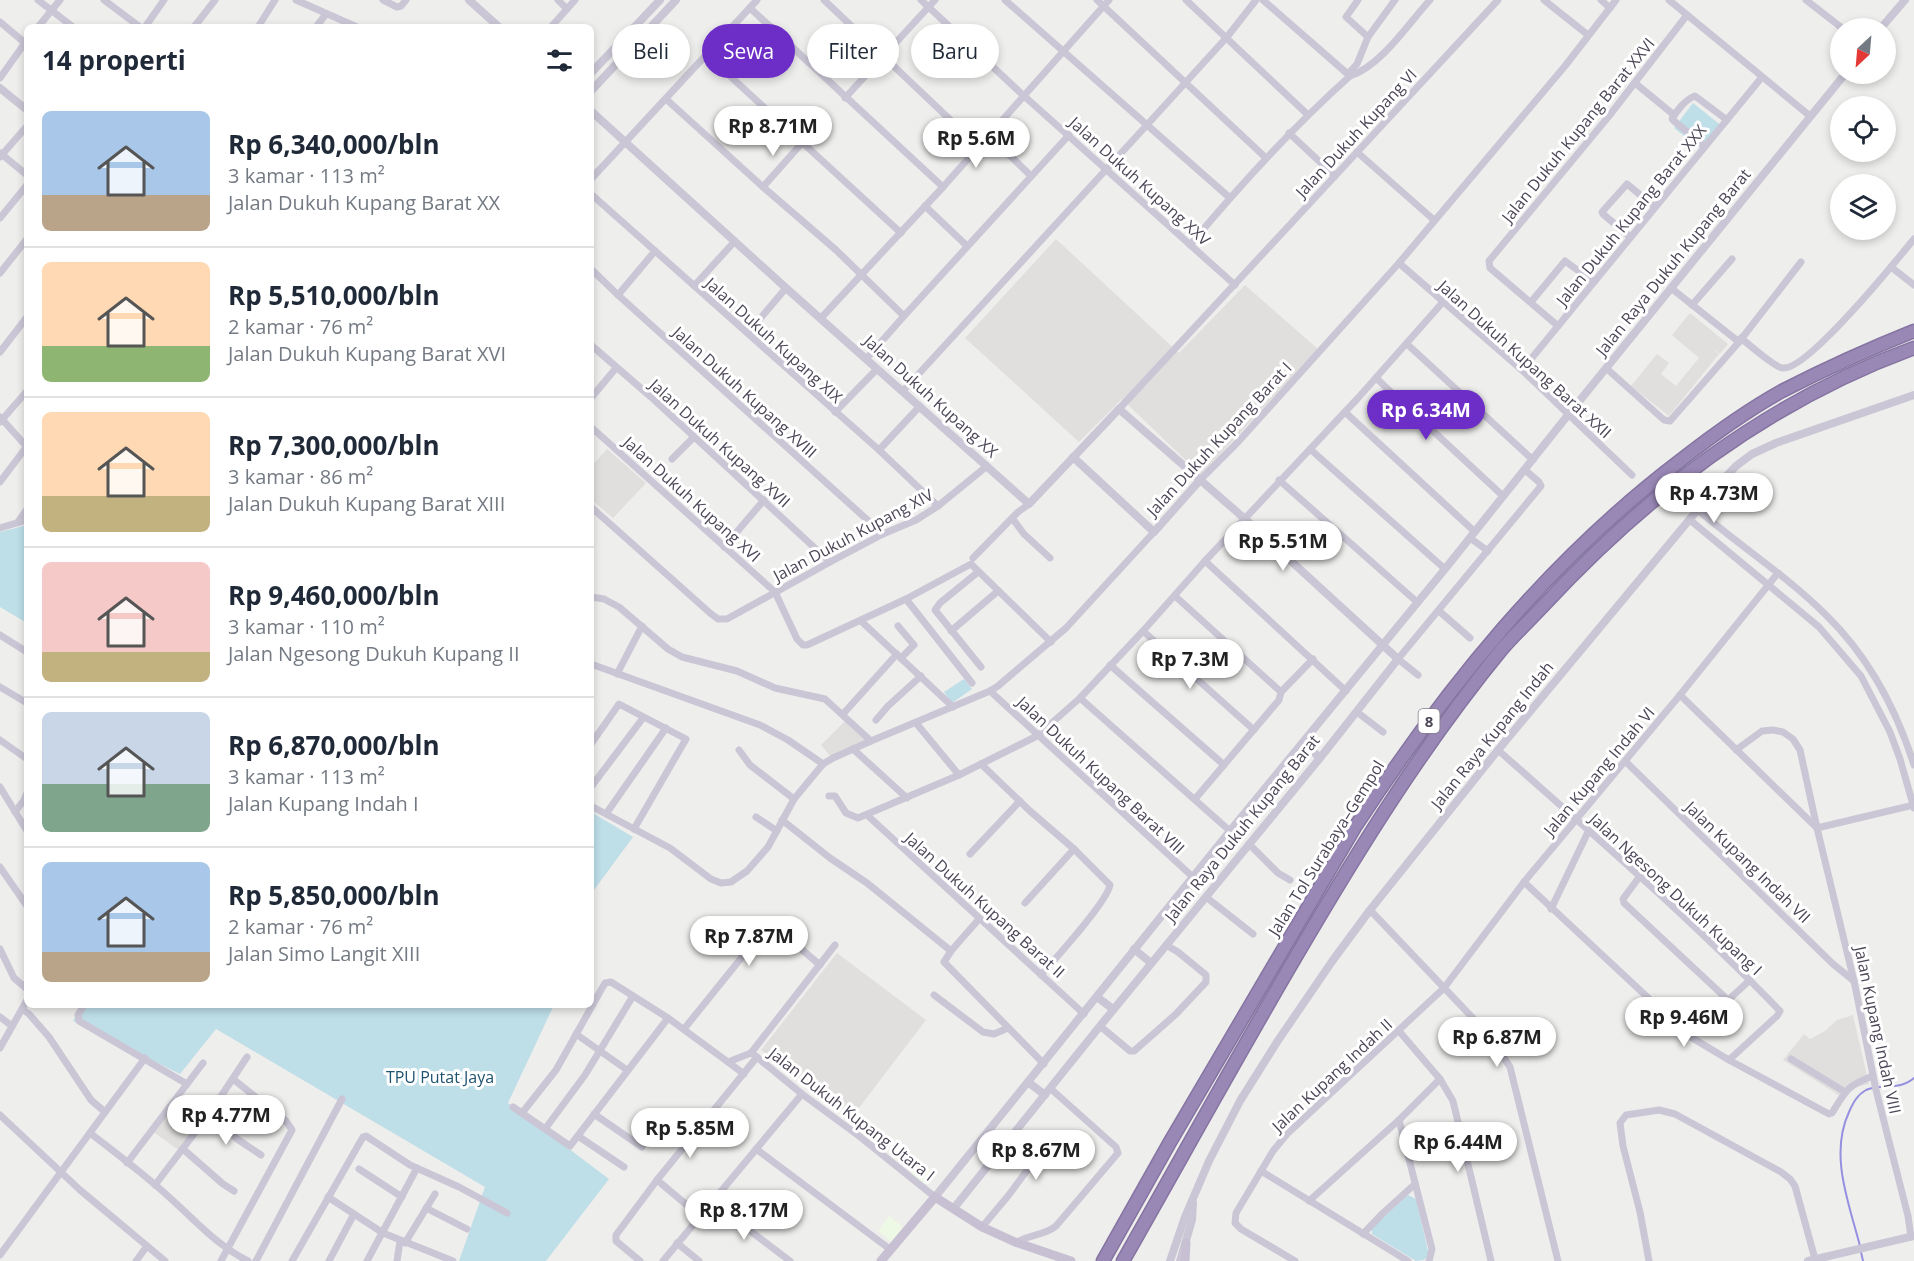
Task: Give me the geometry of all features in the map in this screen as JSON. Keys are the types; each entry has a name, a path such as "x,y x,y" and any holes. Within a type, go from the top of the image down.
{"highway":[{"name":"Jalan Tol Surabaya–Gempol","path":"1103,1261 1354,827 1387,777 1490,642 1593,532 1651,482 1695,449 1781,392 1866,350 1914,331"},
{"name":"Jalan Tol Surabaya–Gempol","path":"1123,1261 1268,1004 1371,831 1417,761 1501,651 1591,555 1638,512 1712,454 1804,397 1914,348"}],"main road":[{"path":"881,1261 935,1197 982,1227 1016,1243 1071,1261"},
{"path":"1185,1261 1186,1243"}],"street":[{"path":"38,0 69,24"},
{"path":"40,24 60,0"},
{"path":"104,0 136,24"},
{"path":"147,24 165,0"},
{"path":"196,24 215,0"},
{"path":"260,24 275,0"},
{"path":"296,0 350,24"},
{"path":"383,0 397,7 406,0"},
{"path":"469,0 496,24"},
{"path":"558,0 567,9"},
{"path":"554,24 576,0"},
{"path":"594,70 660,0"},
{"path":"594,88 676,0"},
{"path":"735,24 758,0"},
{"path":"824,0 850,24"},
{"name":"Jalan Dukuh Kupang XXV","path":"921,0 1235,285"},
{"path":"899,39 934,0"},
{"path":"1005,0 1230,198"},
{"path":"1097,0 1106,3 1266,158"},
{"path":"1186,0 1307,114"},
{"path":"903,391 1227,37 1256,0"},
{"path":"1263,0 1349,75"},
{"path":"1358,0 1346,17 1368,37"},
{"path":"1190,245 1289,133 1349,75 1368,37 1395,0"},
{"path":"1349,75 1358,73 1376,62 1430,0"},
{"name":"Jalan Dukuh Kupang VI","path":"1235,285 1498,0"},
{"path":"1544,0 1588,35"},
{"path":"1601,0 1610,8"},
{"name":"Jalan Dukuh Kupang Barat I","path":"594,808 670,848 711,879 721,883 731,882 747,871 768,847 794,800 824,764 871,741 990,691 1066,628 1238,441 1399,263 1565,66 1616,0"},
{"path":"1669,0 1810,116"},
{"path":"1806,0 1830,19"},
{"path":"1890,18 1905,0"},
{"path":"821,318 943,187 1106,3"},
{"path":"750,8 943,187"},
{"path":"318,24 326,14"},
{"name":"Jalan Dukuh Kupang Barat XXVI","path":"1531,302 1490,268 1489,261 1609,116 1688,15"},
{"path":"0,22 24,44"},
{"path":"0,78 24,46"},
{"path":"594,176 702,60"},
{"path":"0,61 8,67"},
{"path":"899,70 979,147"},
{"name":"Jalan Dukuh Kupang Barat XXX","path":"1522,370 1762,77"},
{"path":"732,78 901,233"},
{"path":"845,98 864,78"},
{"path":"1635,83 1674,115"},
{"name":"Jalan Raya Dukuh Kupang Barat","path":"935,1197 1837,84"},
{"path":"0,88 24,108"},
{"path":"1705,146 1672,119 1674,115 1690,98 1695,96 1726,120"},
{"path":"666,99 836,250 904,316"},
{"name":"Jalan Dukuh Kupang XX","path":"594,114 1029,504"},
{"path":"24,129 1,155 24,173"},
{"path":"1289,133 1335,176"},
{"path":"989,135 1031,176"},
{"path":"866,359 1069,135"},
{"path":"763,187 802,143"},
{"path":"1357,152 1434,220"},
{"path":"1630,237 1602,212 1627,184 1655,207"},
{"path":"0,218 24,189"},
{"name":"Jalan Dukuh Kupang XIX","path":"594,197 879,450 938,507"},
{"path":"925,206 967,246"},
{"path":"1671,288 1779,367 1789,368 1799,363 1822,343 1891,267 1914,238"},
{"path":"694,286 735,241"},
{"path":"0,273 24,243"},
{"path":"618,295 655,251"},
{"path":"1692,305 1732,259"},
{"path":"1558,326 1531,302 1565,261 1594,282"},
{"path":"1606,368 1664,420 1670,421 1740,340 1801,262"},
{"name":"Jalan Dukuh Kupang Barat XXII","path":"1399,263 1522,370 1632,475"},
{"path":"1891,267 1914,285"},
{"name":"Jalan Dukuh Kupang XVIII","path":"594,272 883,534"},
{"path":"775,592 797,639 803,645 807,645 906,599 972,561 1012,518 1029,504 1235,285"},
{"path":"748,333 786,288"},
{"path":"829,796 834,795 841,808 849,815 858,818 959,775 1037,736 1080,698 1143,631 1443,303"},
{"path":"0,352 24,321"},
{"path":"1407,344 1533,460"},
{"name":"Jalan Dukuh Kupang XVII","path":"594,348 651,397 830,562"},
{"path":"594,394 616,368"},
{"path":"835,412 877,369"},
{"path":"1376,378 1503,496"},
{"path":"24,394 1,419 24,443"},
{"name":"Jalan Raya Kupang Indah","path":"1170,1261 1185,1217 1209,1161 1256,1074 1370,909 1498,750 1730,472 1752,454 1776,443 1914,395"},
{"path":"879,450 920,406"},
{"path":"1119,409 1418,675"},
{"path":"1345,412 1488,551"},
{"name":"Jalan Dukuh Kupang XVI","path":"594,430 775,592"},
{"path":"672,459 694,437"},
{"path":"1310,449 1445,569"},
{"path":"0,482 24,450"},
{"path":"1073,457 1154,532"},
{"name":"Jalan Dukuh Kupang XIV","path":"594,510 710,613 718,619 727,620 830,562 938,507 987,466"},
{"name":"Jalan Raya Dukuh Kupang Barat","path":"954,1208 1113,1009 1541,486 1525,470"},
{"path":"1279,480 1417,602"},
{"path":"724,547 764,500"},
{"path":"1698,510 1778,573 1837,626 1875,675 1895,712 1914,765"},
{"path":"18,522 24,513"},
{"path":"1012,518 1024,534 1050,558"},
{"path":"1680,694 1816,828 1914,806 1890,732 1864,681 1848,659 1819,627 1690,520"},
{"path":"0,528 24,521"},
{"path":"972,561 978,572 1051,642"},
{"path":"1205,561 1346,691"},
{"path":"978,572 935,610 981,667"},
{"name":"Jalan Kupang Indah VI","path":"1444,988 1524,882 1778,573"},
{"path":"951,631 998,591"},
{"path":"1175,596 1281,692"},
{"path":"594,598 619,607 668,650 682,657 737,671 775,688 820,697 830,702 871,741"},
{"path":"906,599 972,683"},
{"path":"1439,611 1470,638"},
{"path":"861,621 953,707"},
{"path":"617,674 642,626"},
{"path":"843,714 899,656 914,645 898,626"},
{"path":"1143,631 1254,730"},
{"path":"0,635 24,650"},
{"path":"1195,799 1279,700 1281,692 1313,659"},
{"path":"594,665 760,725 824,764"},
{"path":"1110,665 1224,765"},
{"path":"1864,681 1875,675"},
{"path":"876,720 921,676"},
{"path":"0,687 24,701"},
{"name":"Jalan Dukuh Kupang Barat VIII","path":"990,691 1194,878"},
{"path":"1080,698 1230,831"},
{"path":"594,740 618,705 686,740 634,829"},
{"path":"1357,712 1383,732"},
{"path":"594,784 643,718"},
{"path":"916,723 959,775"},
{"path":"606,814 666,728"},
{"name":"Jalan Kupang Indah VIII","path":"1736,750 1762,731 1773,730 1783,732 1793,739 1800,750 1816,828 1854,981 1876,1089 1913,1237"},
{"path":"0,740 24,757"},
{"path":"1304,743 1320,758"},
{"path":"853,749 907,798"},
{"path":"739,750 750,765 794,800"},
{"name":"Jalan Ngesong Dukuh Kupang I","path":"1498,750 1640,876 1780,1011 1780,1014 1729,1060"},
{"name":"Jalan Kupang Indah VII","path":"1625,761 1833,964 1854,981"},
{"path":"981,764 1110,885 1108,892 1087,920 1041,975"},
{"path":"0,787 24,826"},
{"path":"15,812 24,801"},
{"path":"970,854 1020,801"},
{"name":"Jalan Dukuh Kupang Barat II","path":"867,815 1084,1014"},
{"path":"756,817 777,831"},
{"path":"782,820 830,858 867,883 951,951"},
{"path":"1551,909 1588,832"},
{"path":"1249,844 1278,873 1290,880"},
{"path":"1025,903 1074,849"},
{"path":"0,867 24,902"},
{"path":"1640,876 1623,899 1624,903 1728,1000"},
{"path":"1524,882 1689,1036 1729,1060 1829,1114 1832,1113 1845,1092 1859,1081 1873,1076"},
{"path":"1206,897 1252,934"},
{"path":"1370,909 1489,1035 1510,1066 1558,1261"},
{"path":"979,919 944,960 945,964 1044,1064"},
{"path":"684,1029 766,926 770,924 820,965"},
{"path":"640,1261 615,1238 657,1180 744,1074 754,1055 835,945"},
{"path":"1100,1026 1130,1051 1134,1051 1176,1014 1206,982 1206,975 1166,945"},
{"path":"0,949 14,978 24,986"},
{"path":"1134,949 1151,963"},
{"path":"1689,1036 1750,980"},
{"path":"594,1001 605,983 611,982 684,1029 744,1074"},
{"name":"Jalan Kupang Indah II","path":"1295,1261 1241,1229 1235,1223 1236,1213 1273,1151 1287,1134 1444,988"},
{"path":"934,995 983,1032 994,1034 1008,1028"},
{"path":"545,1129 585,1075 633,996"},
{"path":"1097,997 1113,1009"},
{"path":"0,1048 24,1005"},
{"path":"82,1008 78,1016 79,1021 187,1084"},
{"path":"522,1113 556,1070 590,1008"},
{"path":"22,1009 49,1037 91,1100 105,1112"},
{"path":"0,1017 12,1026"},
{"path":"513,1107 570,1146 668,1018"},
{"path":"1399,1031 1440,1079 1453,1101 1491,1261"},
{"path":"576,1034 627,1070"},
{"path":"728,1062 754,1055"},
{"name":"Jalan Dukuh Kupang Utara I","path":"754,1055 935,1197"},
{"path":"154,1185 210,1113 247,1056"},
{"path":"0,1255 145,1058"},
{"path":"1791,1059 1845,1092"},
{"path":"127,1163 203,1063"},
{"path":"221,1261 292,1130 286,1121 233,1078"},
{"path":"1310,1202 1440,1079"},
{"path":"1016,1243 1024,1238 1045,1233 1056,1226 1118,1153 1116,1147 1048,1092 1028,1082"},
{"path":"663,1261 802,1094"},
{"path":"256,1261 342,1099"},
{"path":"1649,1261 1620,1123 1626,1115 1659,1110 1667,1111 1790,1179 1795,1186 1799,1200 1812,1260 1913,1237"},
{"path":"210,1113 237,1139 261,1155"},
{"path":"594,1114 642,1147"},
{"path":"0,1116 60,1173 165,1261"},
{"path":"1399,1120 1432,1249 1429,1261"},
{"path":"90,1133 169,1196 228,1250 248,1261"},
{"path":"982,1227 1032,1166 1034,1156 1012,1134"},
{"path":"292,1261 363,1137 367,1136 410,1165 459,1187 507,1213"},
{"path":"578,1136 624,1167"},
{"path":"183,1149 215,1178 234,1191"},
{"path":"756,1149 891,1250"},
{"path":"367,1261 417,1168"},
{"path":"359,1169 402,1197"},
{"path":"1261,1171 1408,1261"},
{"path":"657,1180 700,1216"},
{"path":"1363,1234 1416,1184"},
{"path":"397,1261 403,1242 435,1194"},
{"path":"328,1197 383,1233 453,1261"},
{"path":"712,1202 790,1261"},
{"name":"Jalan Raya Kupang Indah","path":"1180,1261 1192,1220 1193,1202"},
{"path":"426,1208 467,1229"},
{"path":"329,1261 354,1214"},
{"path":"677,1243 699,1261"},
{"path":"136,1261 147,1246"},
{"path":"427,1261 429,1252"}],"shaded area":[{"path":"1056,239 1179,353 1245,285 1318,349 1201,475 1122,399 1079,442 965,338"},
{"path":"1690,313 1728,344 1720,354 1709,345 1719,354 1669,416 1631,386 1657,354 1669,363 1661,374 1676,386 1699,358 1672,335"},
{"path":"607,449 646,483 613,518 594,502 594,464"},
{"path":"847,719 869,740 833,759 821,745"},
{"path":"837,953 926,1020 852,1117 761,1050"},
{"path":"1853,1015 1869,1084 1853,1088 1843,1098 1783,1060 1804,1034 1810,1039 1825,1031 1837,1020"},
{"path":"179,1095 207,1113 180,1151 152,1131"},
{"path":"920,1163 934,1173 925,1184 911,1174"},
{"path":"889,1216 903,1227 892,1242 878,1231"}],"green space":[{"path":"1693,103 1723,127 1704,151 1674,128"},
{"path":"24,526 24,621 0,607 0,532"},
{"path":"964,679 972,689 952,703 944,692"},
{"path":"594,814 633,837 594,890"},
{"name":"TPU Putat Jaya","path":"80,1008 553,1008 508,1103 609,1179 546,1261 459,1261 485,1187 216,1029 180,1074 73,1021"},
{"path":"1408,1195 1416,1199 1429,1255 1424,1260 1416,1261 1372,1234 1372,1227"}],"waterway":[{"path":"1860,1246 1843,1179 1841,1162 1843,1128 1852,1105 1863,1092 1872,1088 1896,1086 1914,1078"},
{"path":"1861,1252 1863,1261"}]}
